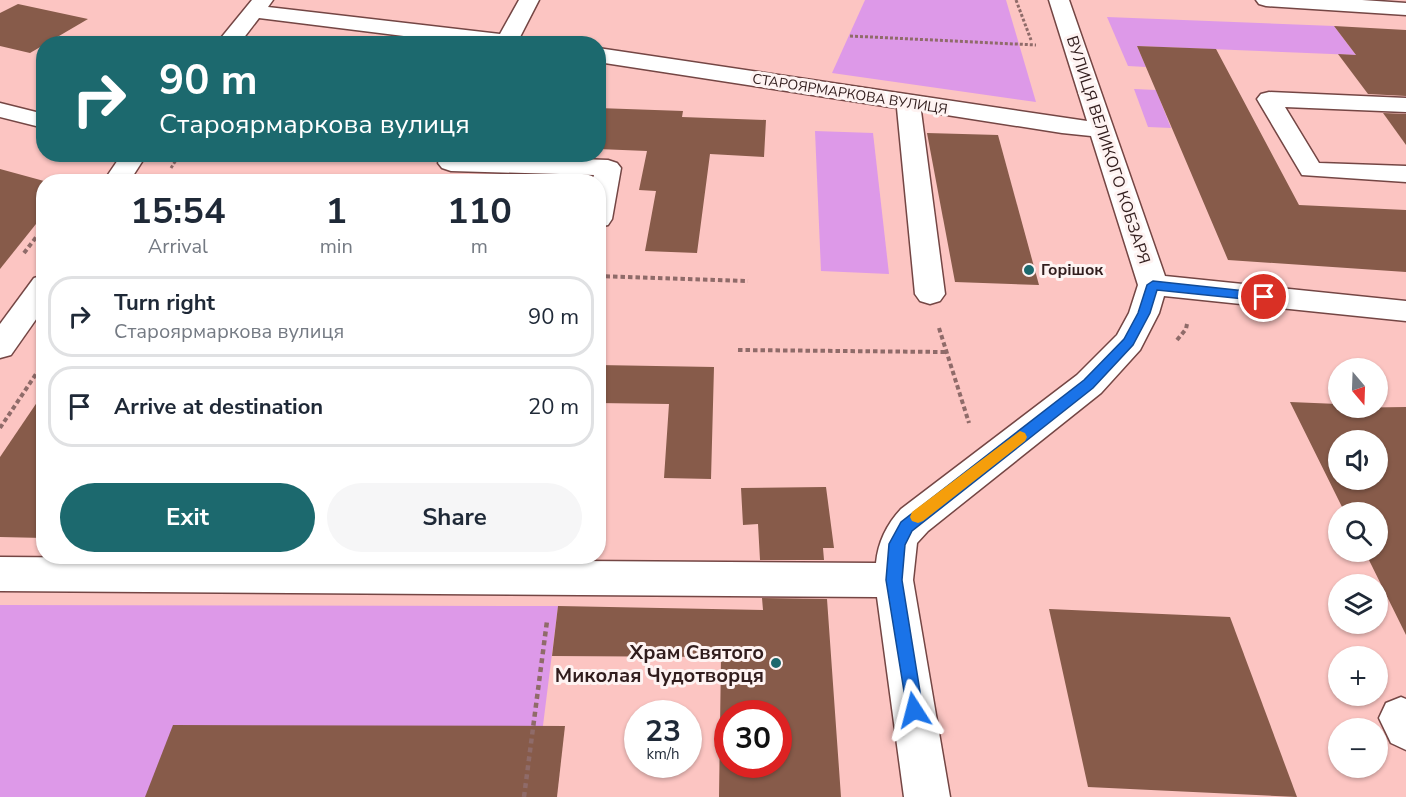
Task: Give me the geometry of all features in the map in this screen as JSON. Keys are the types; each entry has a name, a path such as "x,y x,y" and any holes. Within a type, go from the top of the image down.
{"street":[{"path":"515,36 529,0"},
{"name":"ВУЛИЦЯ ВЕЛИКОГО КОБЗАРЯ","path":"927,797 894,580 897,544 907,527 1089,384 1129,342 1144,313 1153,285 1059,0"},
{"path":"1266,0 1406,9"},
{"path":"234,36 259,5 465,36"},
{"name":"СТАРОЯРМАРКОВА ВУЛИЦЯ","path":"606,56 908,104 1062,126 1102,129"},
{"path":"1406,105 1269,99 1311,170 1406,174"},
{"path":"908,104 930,294"},
{"path":"0,110 36,119"},
{"path":"452,162 451,164 608,168 606,178"},
{"path":"1153,285 1406,311"},
{"path":"0,347 36,296"},
{"path":"0,574 894,580"}],"path":[{"path":"1016,0 1036,55"},
{"path":"850,36 1075,48"},
{"path":"606,276 748,281"},
{"path":"930,294 945,352 970,426 980,420"},
{"path":"738,350 945,352"},
{"path":"0,428 36,374"},
{"path":"524,797 552,579"}],"shaded area":[{"path":"865,0 1006,0 1036,102 832,73"},
{"path":"1107,17 1334,26 1356,55 1137,46 1146,67 1128,66"},
{"path":"1134,89 1156,90 1171,128 1148,127"},
{"path":"815,131 873,133 889,274 821,271"},
{"path":"0,605 558,606 534,797 0,797"}],"building":[{"path":"18,4 88,19 59,36 36,36 36,49 30,53 0,46 0,13"},
{"path":"1334,26 1406,30 1406,96 1368,94 1338,54 1356,55"},
{"path":"1137,46 1216,49 1299,205 1406,210 1406,272 1228,260"},
{"path":"606,108 683,111 682,117 766,120 764,157 710,154 697,253 645,251 656,191 639,190 647,151 606,149"},
{"path":"1383,113 1406,114 1406,145"},
{"path":"927,133 998,135 1039,285 955,282"},
{"path":"0,169 36,179 36,224 0,269"},
{"path":"606,365 714,367 711,479 664,478 669,404 606,403"},
{"path":"1290,402 1328,404 1328,418 1388,418 1388,407 1406,407 1406,635 1388,599 1388,574 1376,574 1370,562 1388,562 1388,502 1340,502 1334,490 1388,490 1388,430 1328,430 1328,479"},
{"path":"36,404 36,538 0,537 0,457"},
{"path":"826,487 834,548 823,548 824,560 760,560 758,524 743,525 741,488"},
{"name":"Храм Святого Миколая Чудотворця","path":"762,598 827,599 841,797 719,797 719,778 792,778 792,700 720,700 721,657 552,656 558,606 763,610"},
{"path":"1049,609 1230,617 1297,797 1088,787"},
{"path":"173,725 565,726 557,797 145,797"}],"slow traffic":[{"path":"918,517 1020,437"}],"place":[{"name":"Горішок","path":"1029,270"},
{"name":"Храм Святого Миколая Чудотворця","path":"776,663"}],"route":[{"path":"914,710 894,580 897,544 907,527 924,511 1089,384 1129,342 1144,313 1153,285 1264,297"}]}
